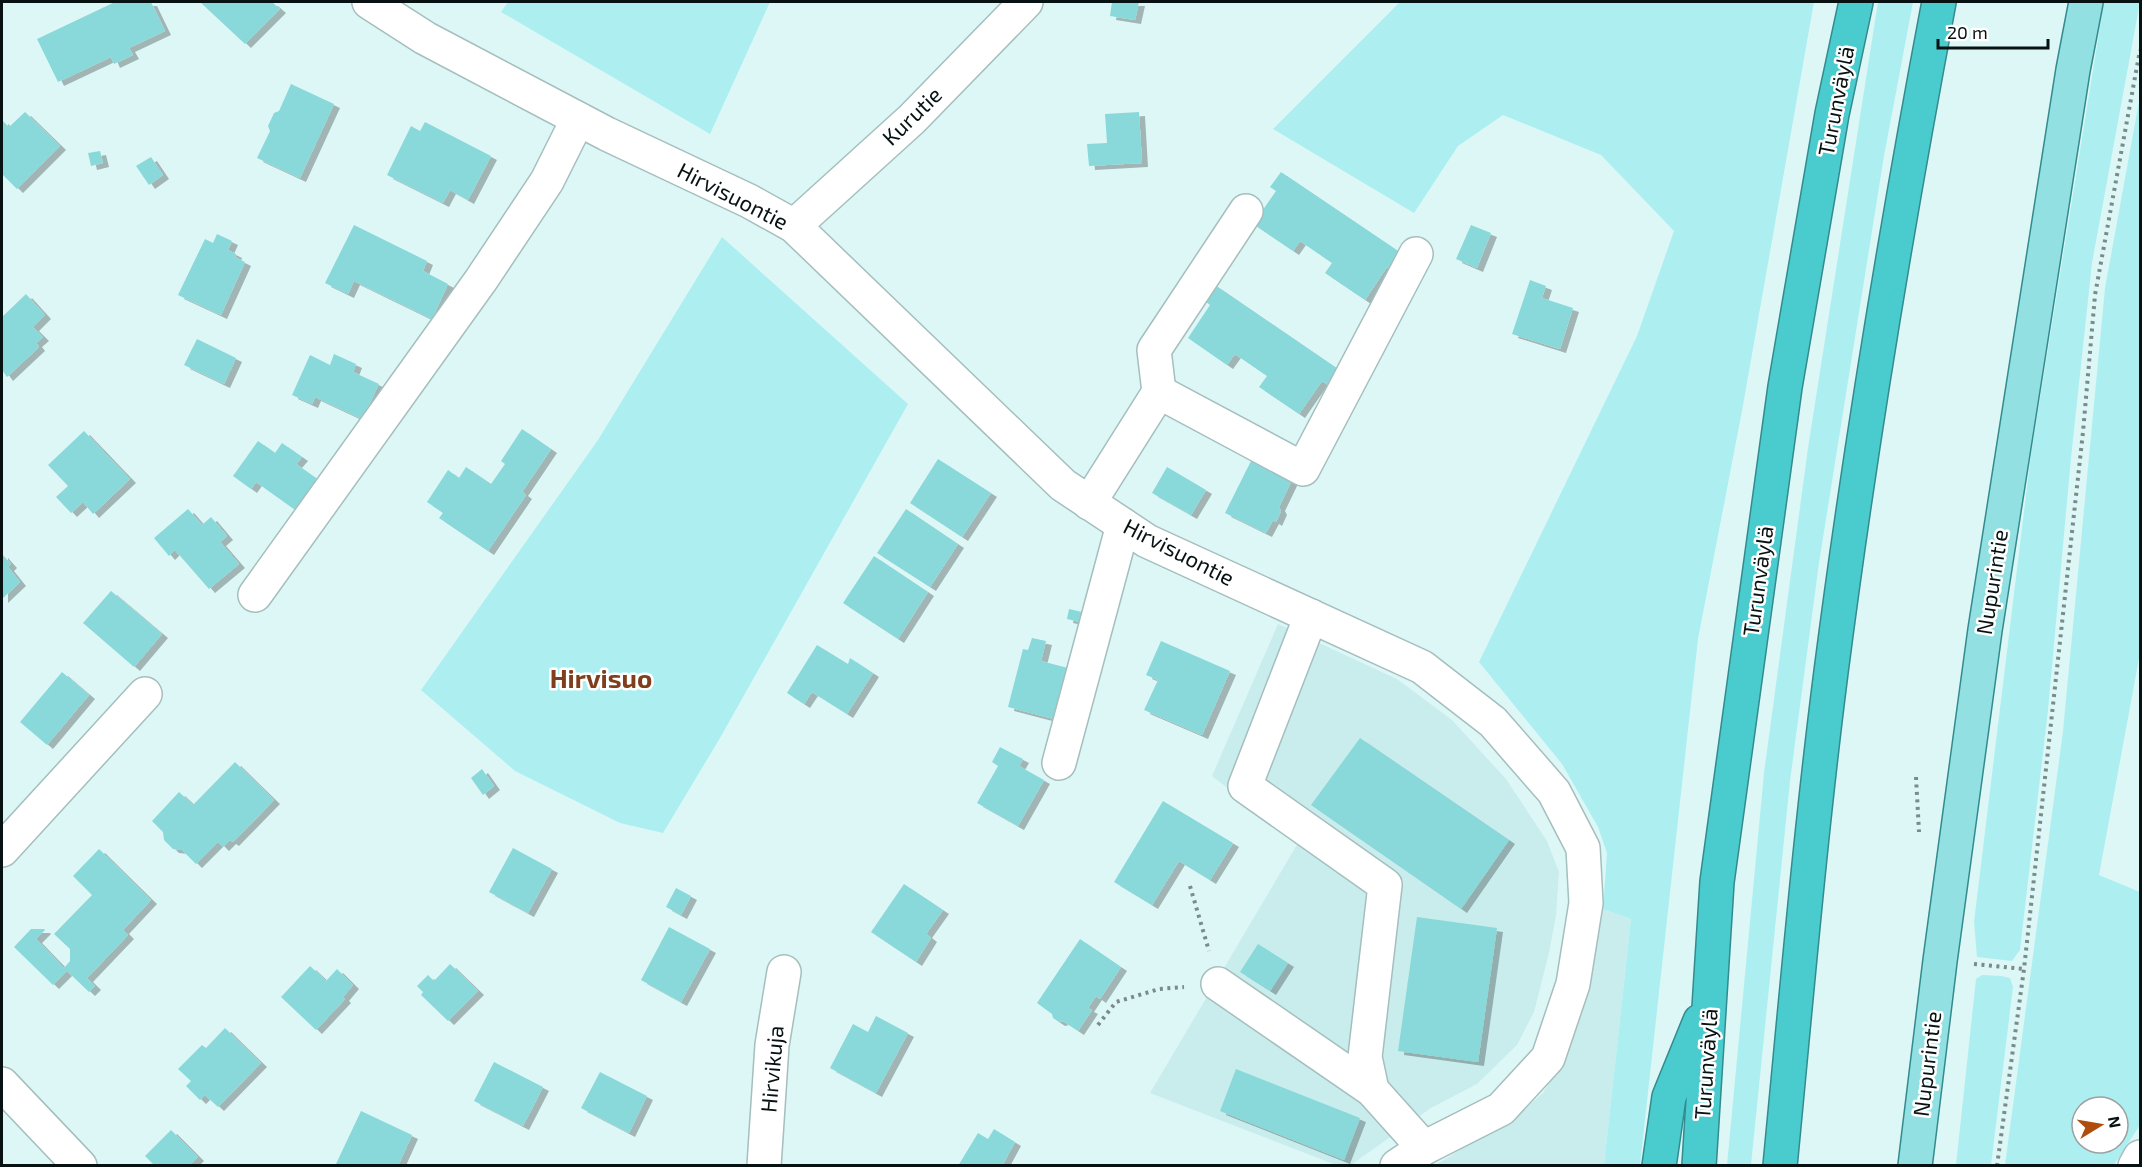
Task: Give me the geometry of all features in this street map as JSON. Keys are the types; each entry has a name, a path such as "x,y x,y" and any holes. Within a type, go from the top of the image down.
{"highway":[{"name":"Turunväylä","path":"1699,1166 1717,882 1785,387 1832,114 1856,2"},
{"path":"1780,1166 1810,853 1831,673 1867,412 1913,136 1939,2"},
{"path":"1659,1166 1669,1097 1711,994"}],"main road":[{"name":"Nupurintie","path":"1915,1166 1984,630 2071,81 2086,2"}],"street":[{"name":"Hirvisuontie","path":"369,2 425,38 578,119 749,201 794,226 1063,485 1147,541 1422,667 1492,722 1554,792 1583,848 1586,903 1573,984 1548,1058 1501,1109 1410,1157"},
{"name":"Kurutie","path":"794,226 912,119 1026,2"},
{"path":"255,595 481,280 547,181 578,119"},
{"path":"1089,503 1159,392 1154,350 1246,211"},
{"path":"1159,392 1303,468 1416,254"},
{"path":"1059,763 1124,525"},
{"path":"1311,616 1245,786 1385,885 1365,1057 1372,1090 1410,1157"},
{"path":"2,850 145,694"},
{"name":"Hirvikuja","path":"764,1166 772,1045 784,972"},
{"path":"1218,984 1372,1090"},
{"path":"2,1084 81,1166"},
{"path":"2134,1166 2140,1157"}],"path":[{"path":"1997,1166 2026,957 2083,432 2095,295 2140,50"},
{"path":"1098,1025 1116,1002 1159,989 1218,984 1190,886"}],"shaded area":[{"path":"508,2 770,2 710,134 501,12"},
{"path":"1400,2 1814,2 1742,411 1698,639 1640,1165 1604,1165 1631,919 1603,909 1607,853 1598,827 1562,764 1479,662 1637,336 1674,231 1601,155 1503,115 1458,146 1414,213 1273,129"},
{"path":"1878,2 1913,2 1884,156 1819,563 1790,781 1751,1165 1727,1165 1764,773 1808,448"},
{"path":"2104,2 2140,2 2092,263 2048,710 2020,950 2012,961 1977,957 1974,922 2031,454"},
{"path":"2140,96 2140,653 2099,875 2140,892 2140,1125 2130,1140 2130,1095 2070,1095 2070,1155 2120,1155 2114,1165 2005,1165 2063,731 2105,288"},
{"path":"722,237 908,404 720,738 663,833 620,823 515,771 421,690 598,440"},
{"path":"1278,624 1397,679 1452,720 1506,779 1547,841 1559,872 1556,915 1549,953 1534,1012 1517,1045 1477,1084 1431,1108 1351,1165 1336,1165 1150,1093 1298,843 1212,776"},
{"path":"1603,909 1631,919 1604,1165 1434,1166 1517,1115 1543,1093 1569,1050 1586,995"},
{"path":"1982,975 2010,978 2013,987 1991,1165 1956,1165 1976,979"}],"building":[{"path":"115,2 151,2 165,31 129,48 133,55 114,64 111,57 58,82 37,39"},
{"path":"200,2 272,2 280,9 245,44"},
{"path":"1112,2 1139,2 1135,20 1110,16"},
{"path":"291,84 334,104 300,178 257,158 270,131 268,126 274,113 279,111"},
{"path":"25,112 60,146 17,189 2,174 2,120 9,127"},
{"path":"1139,112 1142,163 1089,166 1087,144 1107,143 1105,114"},
{"path":"425,122 491,156 468,200 450,190 443,203 387,175 411,126 420,131"},
{"path":"100,151 103,163 91,166 88,153"},
{"path":"151,157 163,175 149,185 136,166"},
{"path":"1281,172 1404,255 1393,271 1387,267 1365,300 1325,273 1332,263 1300,241 1293,251 1253,224 1276,191 1270,187"},
{"path":"354,225 427,261 423,271 448,284 432,319 354,281 348,294 325,283"},
{"path":"1471,225 1491,233 1477,268 1456,259"},
{"path":"217,234 232,241 228,250 245,262 221,315 178,295 205,239 213,243"},
{"path":"1530,280 1546,286 1542,298 1573,308 1560,349 1512,334"},
{"path":"1215,285 1338,369 1328,385 1322,381 1299,414 1259,387 1267,376 1235,354 1227,365 1188,338 1210,305 1205,301"},
{"path":"26,294 45,315 33,327 43,337 36,343 39,347 7,377 2,370 2,317"},
{"path":"197,339 236,358 224,384 184,365"},
{"path":"334,354 356,364 353,372 379,384 362,419 315,397 312,404 292,395 310,355 330,365"},
{"path":"522,429 551,449 522,492 526,495 488,551 439,518 443,513 427,502 448,470 459,478 466,467 491,484 505,464 501,461"},
{"path":"84,431 130,479 93,514 83,502 71,513 56,497 68,486 48,465"},
{"path":"258,441 275,453 282,443 302,457 296,464 320,481 298,512 256,482 251,489 233,476"},
{"path":"938,459 991,493 962,537 910,503"},
{"path":"1252,459 1292,480 1279,507 1281,511 1276,522 1273,520 1266,533 1225,513"},
{"path":"1167,467 1206,490 1191,515 1152,493"},
{"path":"188,509 202,525 211,517 227,536 220,542 239,564 209,589 175,550 169,556 154,538"},
{"path":"906,509 958,544 930,587 877,553"},
{"path":"2,554 11,564 8,567 20,582 2,599"},
{"path":"874,556 928,592 898,639 843,603"},
{"path":"111,591 162,634 134,667 83,623"},
{"path":"1069,609 1082,612 1080,622 1067,619"},
{"path":"1032,638 1046,641 1041,661 1068,668 1054,719 1008,707 1023,649 1028,650"},
{"path":"1161,641 1230,671 1202,735 1144,710 1158,680 1146,675"},
{"path":"817,645 848,664 850,658 873,673 847,714 812,692 804,704 787,693"},
{"path":"62,672 89,695 47,745 20,722"},
{"path":"1360,738 1509,840 1461,909 1311,805"},
{"path":"1000,747 1023,759 1019,766 1044,780 1018,826 977,803 998,766 992,762"},
{"path":"235,762 274,800 233,842 230,840 223,847 218,842 196,864 182,850 173,849 164,840 163,832 152,821 179,792 193,805"},
{"path":"482,769 494,786 483,795 471,778"},
{"path":"1163,801 1233,843 1210,880 1179,861 1152,905 1114,882"},
{"path":"513,848 552,869 528,913 489,892"},
{"path":"99,849 151,900 123,930 128,935 87,978 95,986 89,992 67,971 53,985 14,947 31,929 44,929 36,939 64,968 70,961 70,949 54,934 92,895 73,876"},
{"path":"904,884 943,910 926,934 931,938 916,962 871,932"},
{"path":"676,888 691,896 681,915 666,907"},
{"path":"1417,917 1497,928 1478,1062 1398,1051"},
{"path":"669,927 710,949 681,1002 641,980"},
{"path":"1080,939 1121,967 1100,999 1096,996 1088,1008 1092,1010 1078,1031 1063,1021 1059,1022 1053,1018 1052,1014 1037,1003"},
{"path":"1258,944 1288,963 1270,991 1240,972"},
{"path":"450,964 478,991 448,1021 421,995 423,992 417,986 428,975 434,981"},
{"path":"310,966 326,981 337,969 353,985 343,997 345,999 316,1030 281,997"},
{"path":"876,1016 908,1033 876,1093 830,1068 853,1024 868,1032"},
{"path":"225,1028 261,1063 218,1107 205,1095 200,1100 186,1086 191,1081 178,1069 202,1045 206,1048"},
{"path":"494,1062 543,1087 523,1126 474,1101"},
{"path":"1236,1069 1360,1118 1344,1160 1220,1111"},
{"path":"600,1072 647,1096 629,1133 581,1108"},
{"path":"361,1111 412,1135 398,1166 335,1166"},
{"path":"994,1129 1015,1142 1002,1166 958,1166 978,1133 988,1139"},
{"path":"171,1130 198,1157 189,1166 155,1166 145,1156"}],"district":[{"name":"Hirvisuo","path":"601,679"}]}
